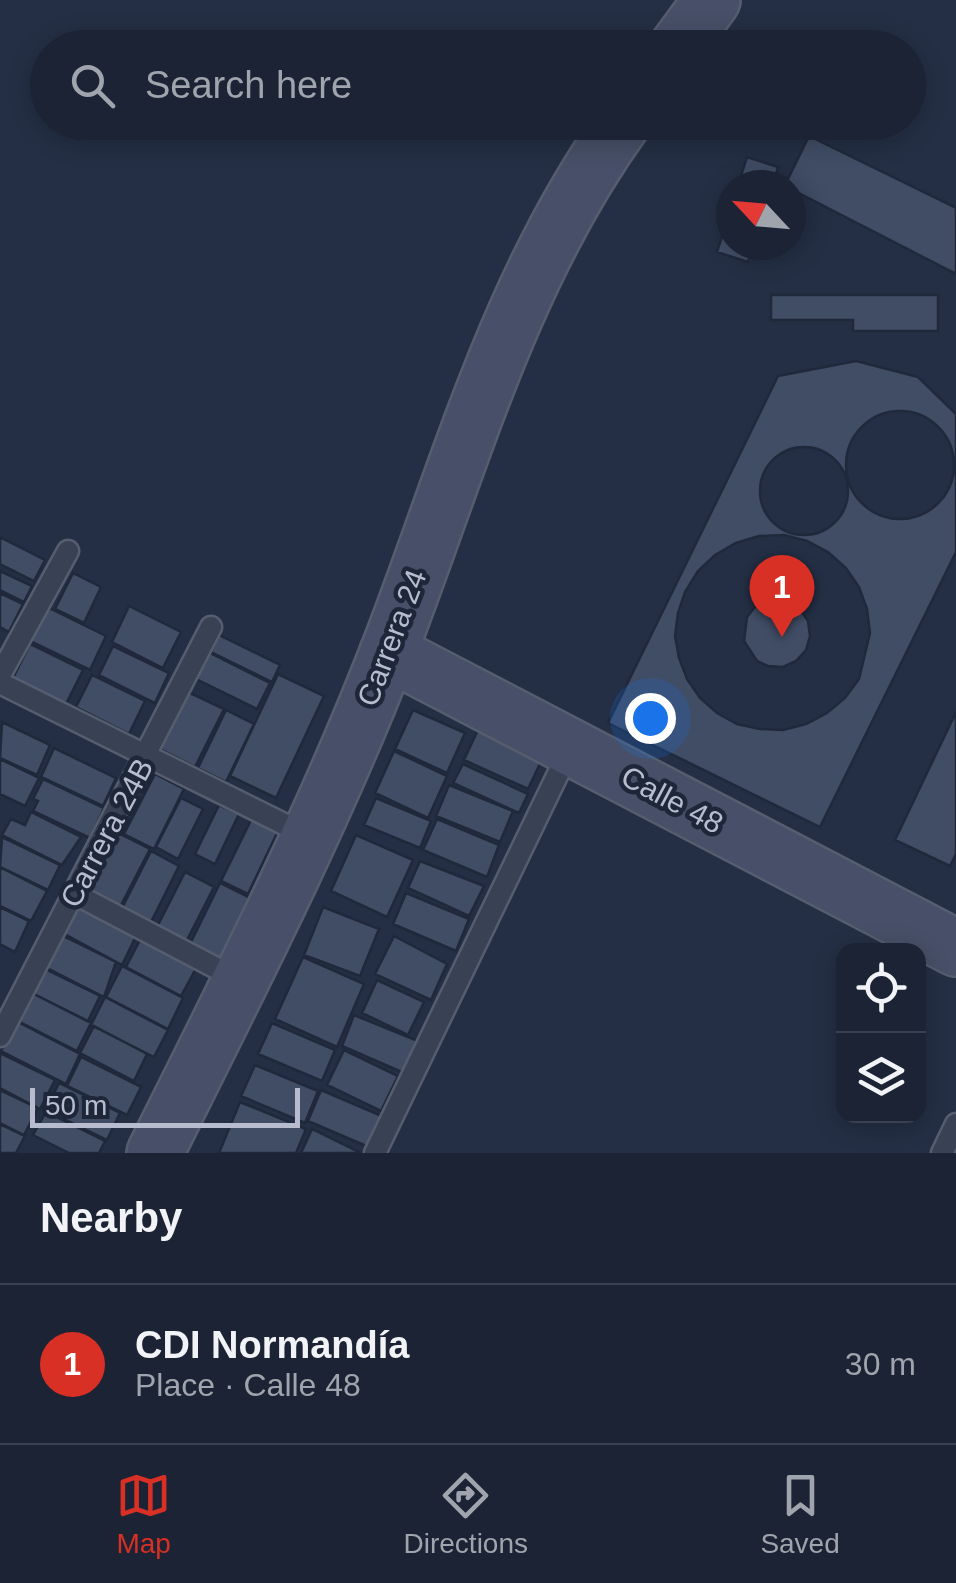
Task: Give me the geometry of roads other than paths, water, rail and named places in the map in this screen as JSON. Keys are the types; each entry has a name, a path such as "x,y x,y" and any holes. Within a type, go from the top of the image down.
{"street":[{"path":"690,30 712,0"},
{"name":"Carrera 24","path":"156,1153 312,838 388,652 488,377 544,254 610,140"},
{"name":"Calle 48","path":"388,652 956,948"}],"lane":[{"path":"0,675 68,550"},
{"name":"Carrera 24B","path":"0,1036 212,627"},
{"path":"0,683 312,838"},
{"path":"375,1153 571,746"},
{"path":"76,894 240,980"},
{"path":"942,1153 956,1124"}],"place":[{"name":"CDI Normandía","path":"782,637"}]}
